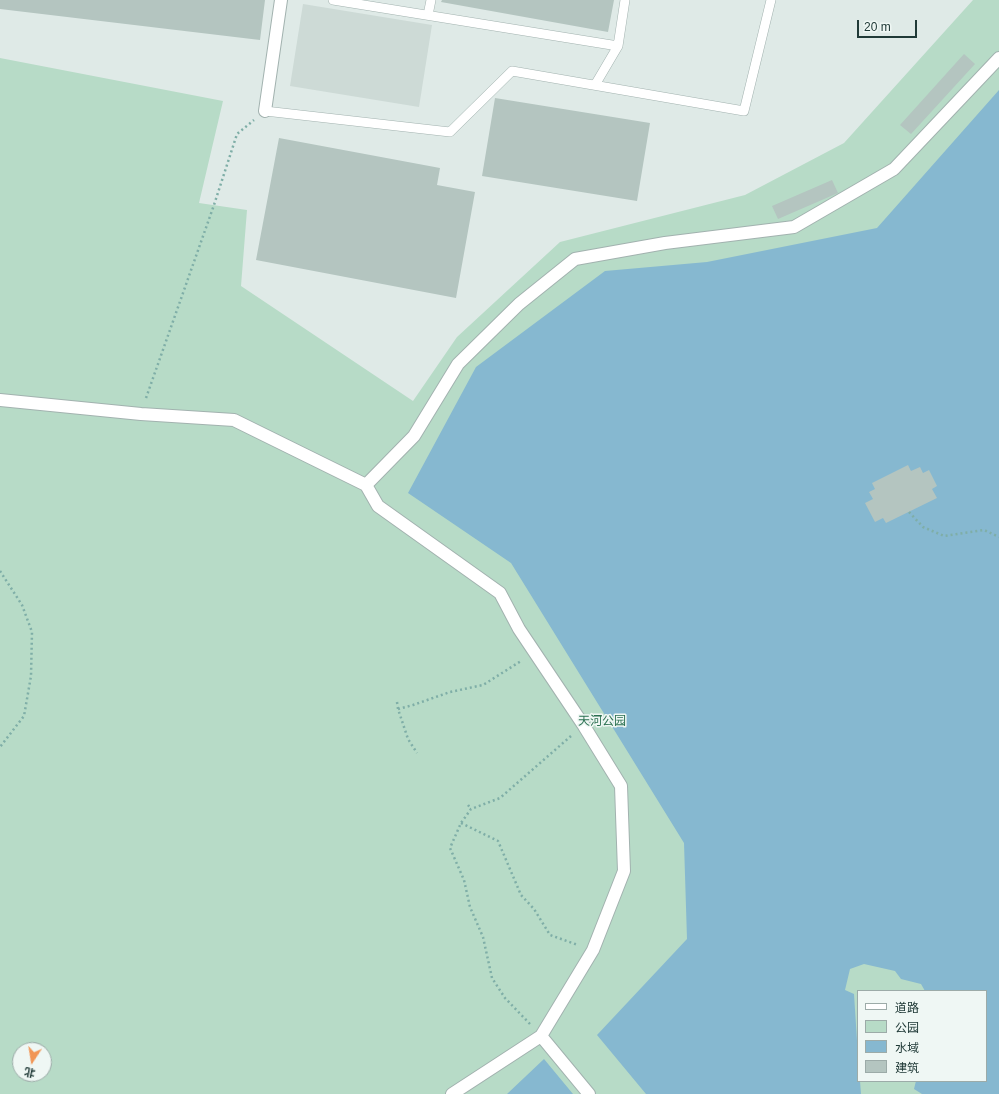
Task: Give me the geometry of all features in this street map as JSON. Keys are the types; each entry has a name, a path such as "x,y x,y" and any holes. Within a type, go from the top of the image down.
{"street":[{"path":"265,111 281,0"},
{"path":"366,485 414,436 458,364 519,304 575,259 665,243 794,227 894,169 999,58"},
{"path":"0,400 141,414 234,420 366,485 378,506 500,592 519,629 584,726 621,786 624,871 593,950 541,1036 452,1094"},
{"path":"541,1036 589,1094"}],"lane":[{"path":"333,0 618,46"},
{"path":"428,15 431,0"},
{"path":"594,84 618,46 625,0"},
{"path":"265,111 450,132 512,71 744,111 771,0"}],"path":[{"path":"141,414 214,205 237,134 265,111"},
{"path":"909,512 923,527 944,536 984,530 999,537"},
{"path":"0,571 22,605 32,632 31,676 24,716 0,748"},
{"path":"398,709 450,692 483,685 535,652"},
{"path":"397,702 408,739 417,753"},
{"path":"541,1036 505,998 492,978 483,937 470,907 464,880 450,848 461,823 471,809 500,798 584,726"},
{"path":"468,805 471,809"},
{"path":"461,823 498,841 521,895 534,909 550,935 593,950"}],"shaded area":[{"path":"303,4 432,25 419,107 290,86"}],"green space":[{"name":"天河公园","path":"973,0 999,0 999,1094 0,1094 0,58 223,101 199,203 247,210 241,286 413,401 457,337 560,242 745,195 844,143"}],"water":[{"path":"999,90 999,1094 922,1094 914,1089 916,1082 987,1082 987,990 924,990 921,984 901,979 895,971 864,964 850,969 845,990 854,994 857,1040 857,1082 860,1082 861,1094 646,1094 597,1035 687,939 684,843 511,563 408,493 476,367 605,271 707,262 877,228"},
{"path":"544,1059 573,1094 507,1094"}],"building":[{"path":"0,0 265,0 260,40 0,9"},
{"path":"442,0 614,0 608,32 441,2"},
{"path":"964,54 975,64 911,134 900,125"},
{"path":"495,98 650,123 637,201 482,176"},
{"path":"279,138 440,168 437,185 475,192 456,298 256,260"},
{"path":"832,180 838,193 778,219 772,206"},
{"path":"908,465 911,471 920,467 923,473 929,470 937,486 932,489 937,498 886,523 883,518 875,522 865,503 873,499 869,492 875,489 872,483"}]}
